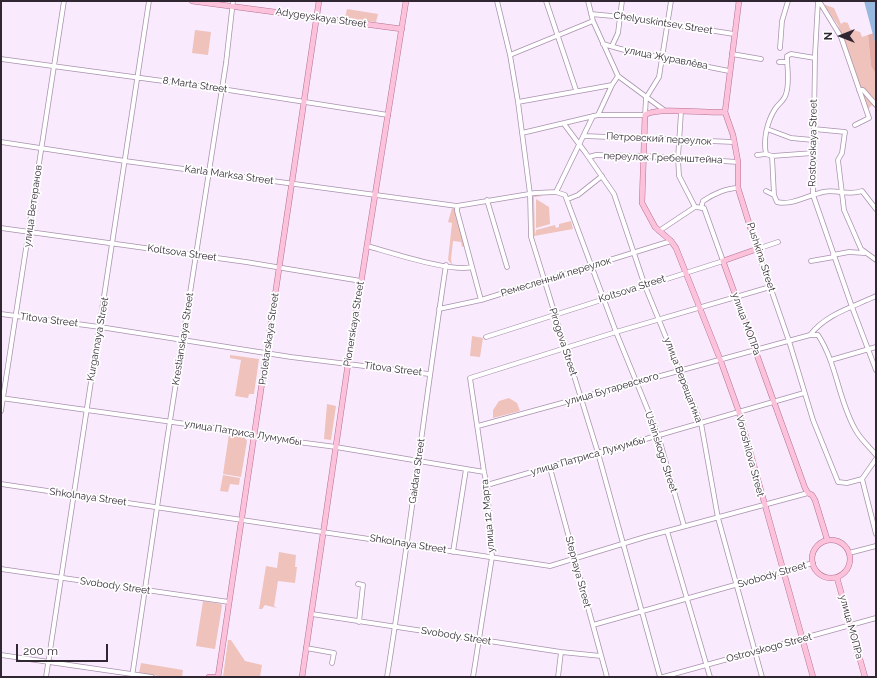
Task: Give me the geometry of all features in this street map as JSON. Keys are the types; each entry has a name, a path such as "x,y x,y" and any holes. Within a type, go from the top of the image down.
{"main road":[{"name":"Adygeyskaya Street","path":"192,1 233,4 402,29"},
{"name":"Proletarskaya Street","path":"218,677 319,1"},
{"name":"Pionerskaya Street","path":"302,677 348,364 406,1"},
{"name":"Pushkina Street","path":"739,1 725,112 738,162 738,188 757,249"},
{"path":"671,240 655,227 642,203 645,115 653,111 664,110 681,112 725,112"},
{"name":"Voroshilova Street","path":"671,240 686,272 739,412 763,505 784,571 813,677"},
{"name":"Koltsova Street","path":"723,261 757,249"},
{"name":"улица МОПРа","path":"723,261 808,493 812,495 815,500 827,539"},
{"path":"827,539 838,540 847,548 849,554 846,571 837,578 823,577 813,563 815,550 821,541 827,539"},
{"name":"улица МОПРа","path":"837,578 865,677"},
{"path":"209,677 218,677"}],"street":[{"name":"улица Ветеранов","path":"1,411 64,1"},
{"name":"Kurgannaya Street","path":"46,677 137,77 150,1"},
{"name":"Pirogova Street","path":"497,1 510,55 518,102 530,194 531,237 564,348 598,453 660,677"},
{"path":"546,1 576,90"},
{"path":"588,1 593,21 618,76 664,110"},
{"path":"612,46 616,40 622,1"},
{"path":"522,133 596,116 645,115 646,98 659,77 671,1"},
{"path":"780,48 782,21 788,1"},
{"path":"818,1 841,37 869,118 855,125"},
{"name":"Rostovskaya Street","path":"818,1 815,58 812,196 876,370"},
{"name":"Krestianskaya Street","path":"133,676 182,340 222,89 233,4"},
{"name":"Chelyuskintsev Street","path":"591,14 620,16 734,34"},
{"path":"510,55 593,21"},
{"name":"улица Журавлёва","path":"603,44 662,58 730,70"},
{"path":"732,54 761,59"},
{"path":"766,154 764,138 776,107 783,102 786,95 788,84 787,56 791,54 815,58"},
{"name":"8 Marta Street","path":"1,59 222,89 388,115"},
{"path":"779,62 787,62"},
{"path":"602,176 578,195 568,199 565,195 556,192 584,136 618,76"},
{"path":"518,102 576,90 612,85"},
{"path":"859,90 863,90 876,105"},
{"path":"681,112 678,140 679,176 695,207"},
{"name":"улица Верещагина","path":"564,124 580,144 614,194 645,286 701,423 718,518 762,677"},
{"path":"814,129 845,132 842,153 838,160 846,214 861,249 876,260"},
{"path":"767,130 791,138 813,140"},
{"name":"Петровский переулок","path":"584,136 734,142"},
{"name":"Karla Marksa Street","path":"1,142 125,161 209,171 291,184 457,206 487,200 556,192"},
{"path":"756,155 766,154 772,156 813,153"},
{"name":"переулок Гребенштейна","path":"589,157 596,155 643,156 738,162"},
{"path":"772,156 775,197"},
{"path":"659,231 695,207 701,208 703,200 731,188 738,188"},
{"path":"766,191 775,197 780,203 824,192 842,191 847,194 862,191 876,210"},
{"name":"Ushinskogo Street","path":"568,199 616,332 658,435 684,526"},
{"path":"487,200 507,267"},
{"path":"457,206 480,300"},
{"name":"улица МОПРа","path":"701,208 704,208 723,261"},
{"name":"Koltsova Street","path":"1,228 279,267 361,281"},
{"name":"Ремесленный переулок","path":"439,309 480,300 544,281 634,254 671,240"},
{"name":"Koltsova Street","path":"757,249 778,242"},
{"path":"367,246 446,266 465,269 472,266"},
{"name":"Pushkina Street","path":"757,249 789,341 804,393 835,478 838,482 842,483 862,479"},
{"path":"812,261 849,252 865,253"},
{"name":"Koltsova Street","path":"486,337 723,261"},
{"name":"Gaidara Street","path":"387,677 408,544 429,374 446,266"},
{"path":"564,348 770,287"},
{"name":"улица Бутаревского","path":"478,426 810,335 819,324 876,296"},
{"name":"Titova Street","path":"1,314 100,327 266,354 429,374"},
{"path":"810,335 818,335 831,360 848,416 854,428 876,455"},
{"path":"831,360 876,347"},
{"name":"улица 12 Марта","path":"473,677 492,557 487,485 470,379 472,376 564,348"},
{"name":"улица Патриса Лумумбы","path":"487,485 550,468 804,393"},
{"name":"улица Патриса Лумумбы","path":"2,398 336,447 484,472"},
{"path":"876,459 862,479 876,534"},
{"name":"Stepnaya Street","path":"550,468 607,677"},
{"path":"453,552 466,469"},
{"name":"Shkolnaya Street","path":"1,484 324,531 550,566 684,526 808,493"},
{"path":"668,531 710,677"},
{"path":"849,554 876,546"},
{"name":"Svobody Street","path":"593,625 813,563"},
{"name":"Svobody Street","path":"1,568 229,602"},
{"path":"358,584 363,585 364,592 359,622"},
{"name":"Svobody Street","path":"312,614 561,652 601,656"},
{"name":"Ostrovskogo Street","path":"663,677 876,618"},
{"path":"306,648 334,653 332,663"},
{"path":"558,677 561,652"},
{"path":"1,655 48,661 133,676 152,677"}],"shaded area":[{"path":"823,4 834,8 841,24 844,22 848,23 850,29 860,32 862,37 868,35 871,66 876,74 876,109 872,105 868,109 838,25"},
{"path":"347,9 378,14 376,22 345,18"},
{"path":"195,30 211,32 208,55 192,53"},
{"path":"874,33 876,47 876,74 871,66 868,35"},
{"path":"534,195 543,196 534,197 535,235 536,230 555,225 556,228 559,227 559,224 571,221 573,229 534,236 532,198"},
{"path":"536,199 549,207 550,224 536,228"},
{"path":"452,208 455,209 465,246 462,247 461,242 453,241 451,259 452,265 448,260 452,223 448,222"},
{"path":"472,336 483,338 480,357 470,356"},
{"path":"230,355 259,359 254,394 249,394 248,398 235,396 241,360 230,358"},
{"path":"509,398 517,403 520,411 493,418 493,410 499,401"},
{"path":"327,404 336,406 331,440 324,439"},
{"path":"229,434 244,437 247,441 241,477 223,474"},
{"path":"223,475 240,478 239,485 230,484 228,492 220,491"},
{"path":"279,552 296,555 295,567 297,567 295,583 278,581 274,606 277,608 265,605 262,609 259,609 266,566 277,568"},
{"path":"203,601 221,604 222,606 215,649 196,646"},
{"path":"228,640 231,640 245,661 262,665 260,677 223,677"},
{"path":"141,663 183,670 182,677 165,677 139,673"}],"water":[{"path":"864,1 876,1 876,46"}]}
